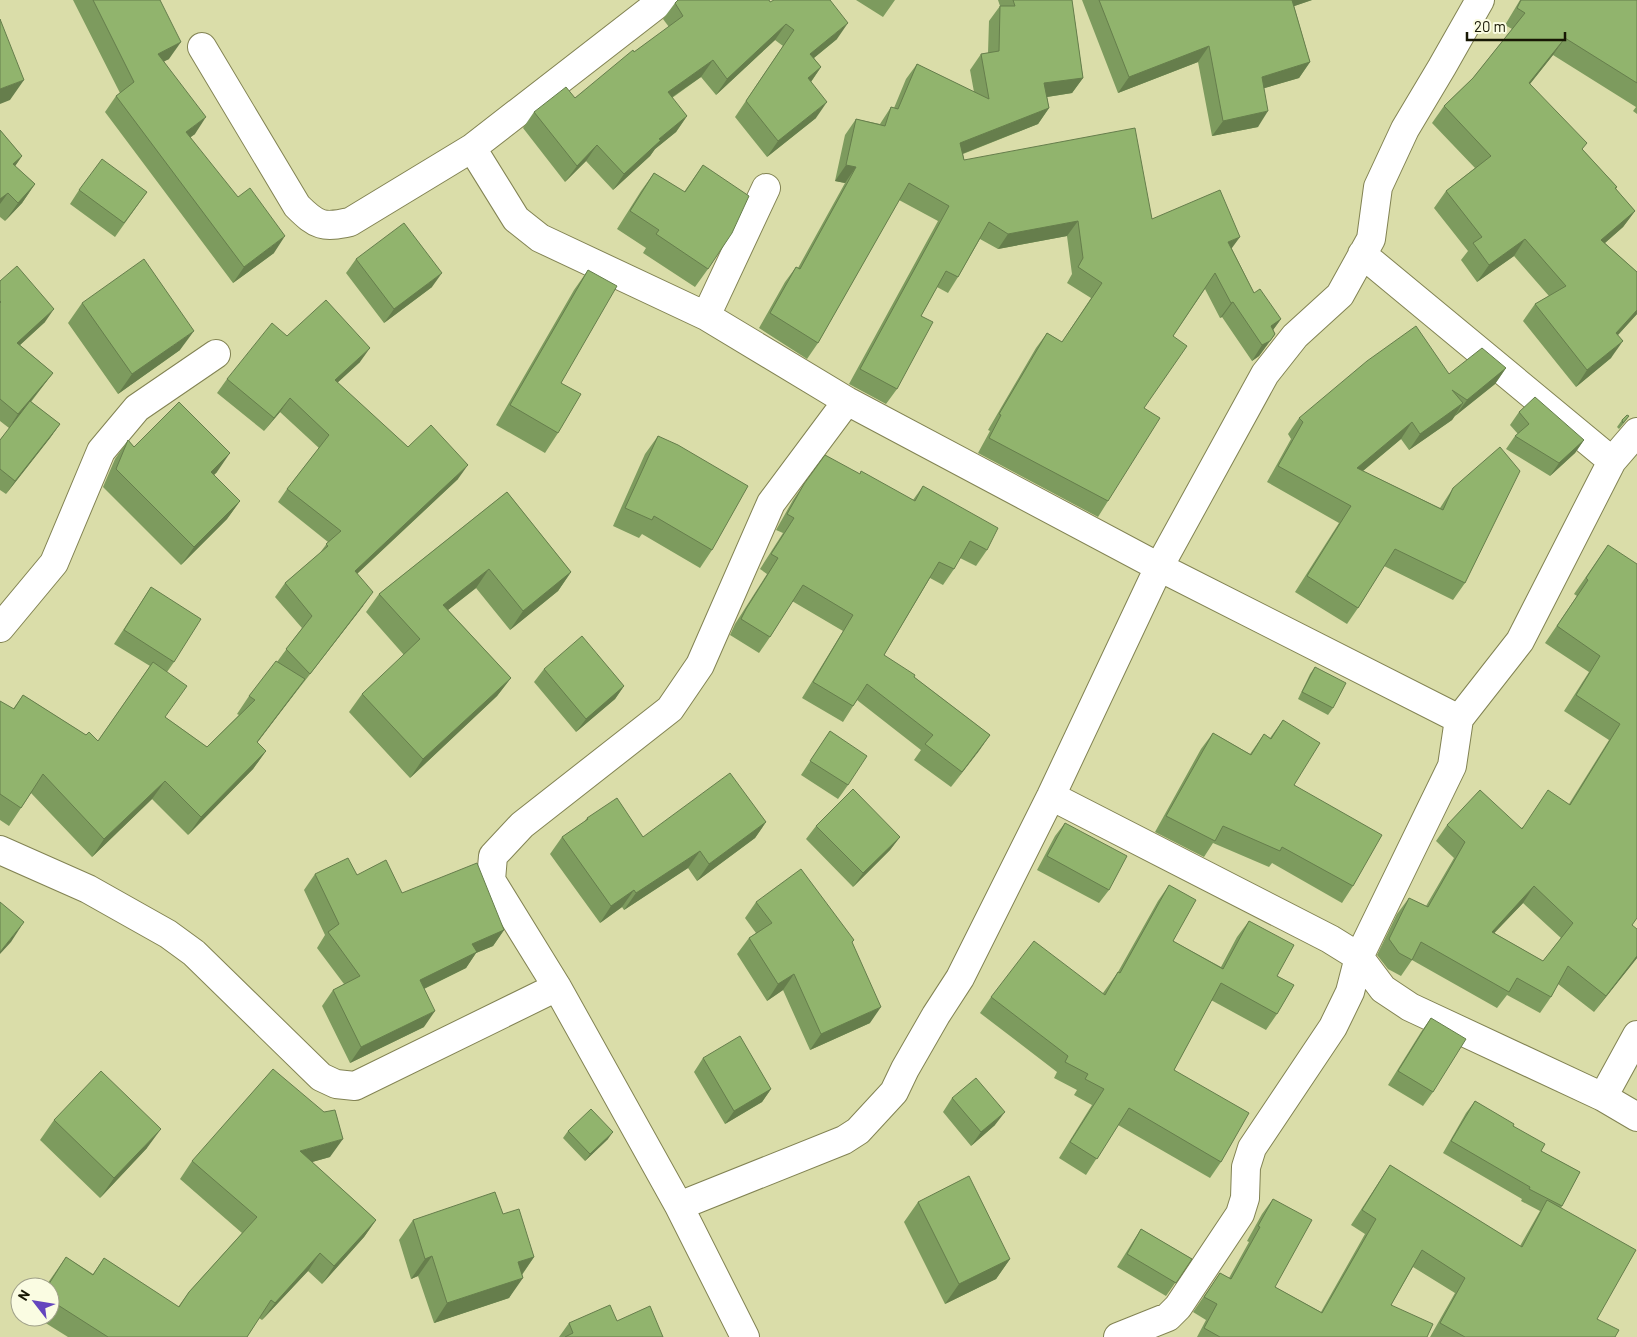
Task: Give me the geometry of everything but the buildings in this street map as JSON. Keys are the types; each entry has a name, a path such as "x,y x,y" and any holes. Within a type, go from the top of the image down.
{"street":[{"path":"202,47 297,206 311,220 331,226 350,222 472,148 663,0"},
{"path":"679,1206 844,1140 858,1131 894,1092 927,1030 960,978 1051,796 1160,567 1265,374 1295,336 1340,295 1370,239 1378,187 1405,129 1480,0"},
{"path":"472,148 516,219 540,238 706,316 847,401 1160,567 1459,719"},
{"path":"706,316 766,188"},
{"path":"1362,254 1612,461"},
{"path":"0,628 54,563 101,450 137,408 216,354"},
{"path":"745,1337 679,1206 557,987 491,880 493,856 522,825 670,709 700,665 771,503 847,401"},
{"path":"1118,1337 1169,1327 1178,1307 1240,1214 1244,1198 1246,1167 1252,1148 1333,1027 1350,992 1359,957 1452,766 1459,719 1520,641 1612,461 1637,432"},
{"path":"1051,796 1330,939 1359,957 1383,989 1410,1007 1604,1097 1637,1117"},
{"path":"0,850 88,888 168,934 194,953 321,1077 336,1084 355,1086 557,987"},
{"path":"1604,1097 1637,1035"}]}
